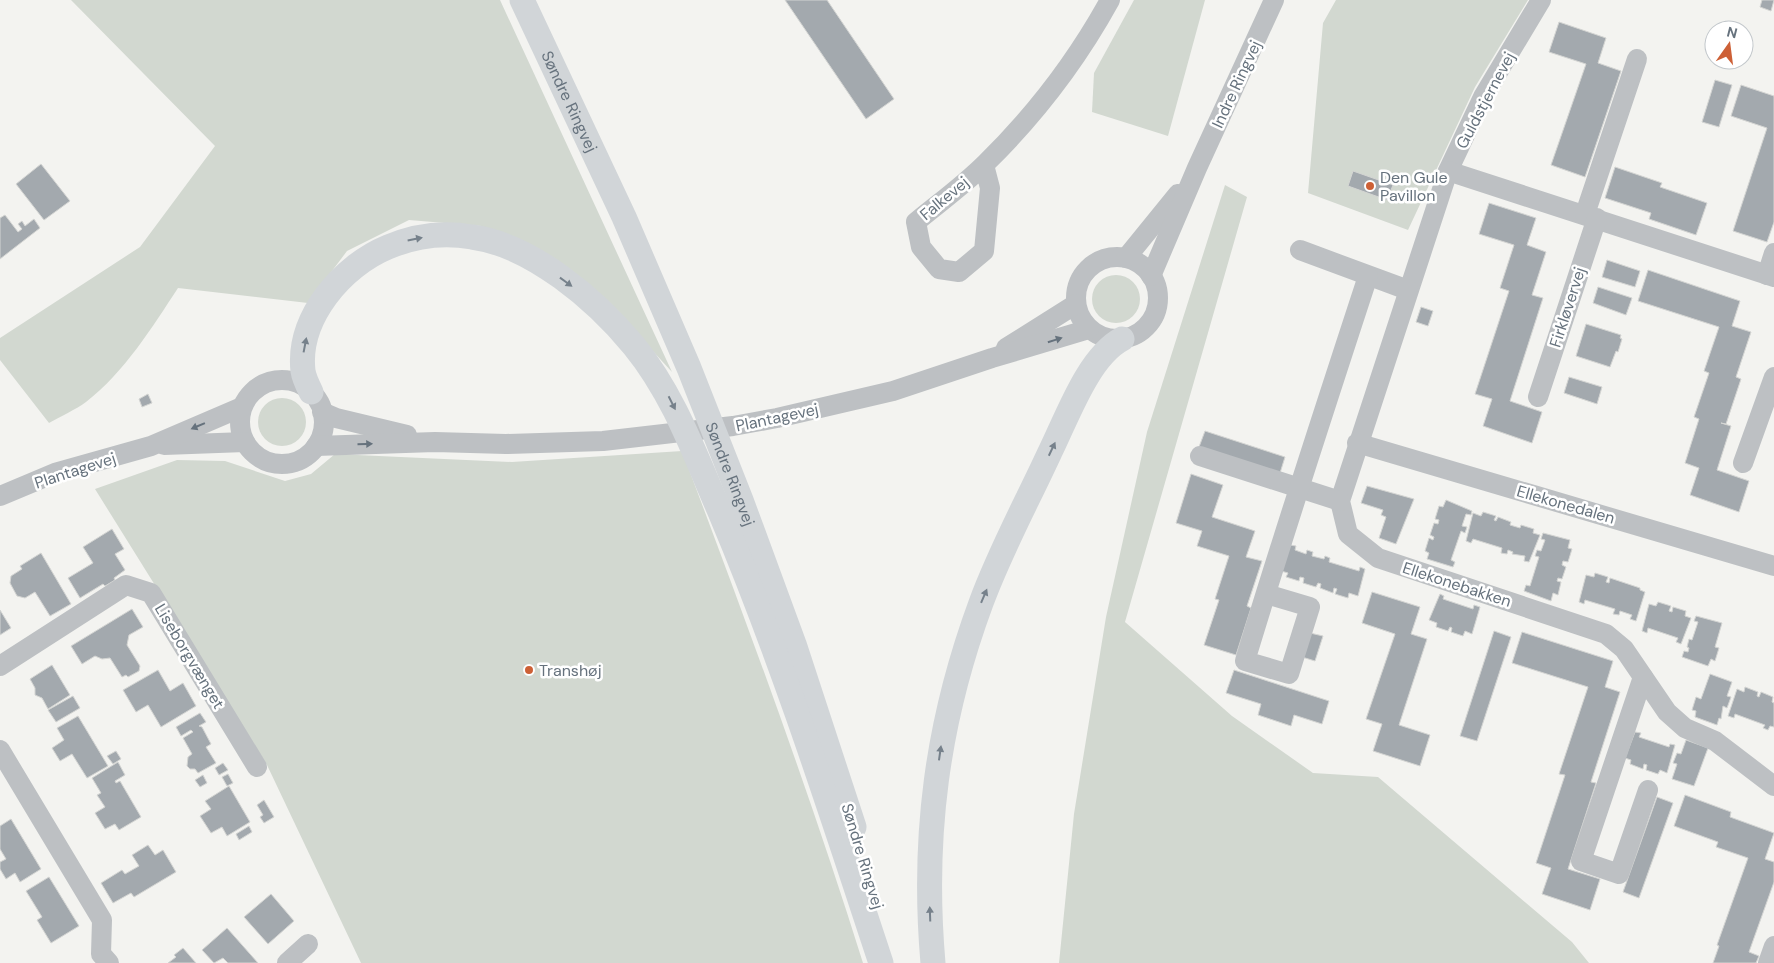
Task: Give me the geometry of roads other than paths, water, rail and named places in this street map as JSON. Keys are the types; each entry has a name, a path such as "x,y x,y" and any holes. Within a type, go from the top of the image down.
{"main road":[{"name":"Søndre Ringvej","path":"522,0 624,217 689,368 741,500 794,644 896,963"},
{"path":"316,402 303,373 303,353 313,319 322,302 335,285 369,256 409,240 452,235 473,237 496,243 520,253 552,272 591,302 615,325 652,370 669,396 735,548 824,791 881,963"},
{"path":"933,963 928,868 933,804 942,740 960,666 982,602 1066,420 1104,353 1122,340"}],"street":[{"name":"Falkevej","path":"984,165 990,188 984,251 959,272 939,269 920,247 916,222 984,165 1028,119 1095,27 1110,0"},
{"name":"Indre Ringvej","path":"1151,276 1197,168 1274,0"},
{"name":"Guldstjernevej","path":"1357,443 1448,171 1483,97 1542,0"},
{"name":"Firkløvervej","path":"1538,397 1636,60"},
{"name":"Indre Ringvej","path":"1126,258 1197,168"},
{"path":"1448,171 1591,216 1770,276 1774,253"},
{"path":"1300,250 1408,290"},
{"path":"1106,258 1126,258 1136,262 1151,276 1158,298 1154,315 1144,330 1122,340 1105,338 1089,329 1080,318 1076,304 1078,284 1088,268 1106,258"},
{"path":"1266,594 1368,276"},
{"name":"Plantagevej","path":"992,358 1076,304"},
{"name":"Plantagevej","path":"316,446 435,442 506,444 603,441 694,432 777,418 894,390 1089,329"},
{"path":"1743,463 1774,377"},
{"path":"286,381 304,387 316,402 323,429 316,446 300,460 280,464 259,458 245,442 240,425 242,407 252,392 268,383 286,381"},
{"name":"Plantagevej","path":"316,402 336,418 435,442"},
{"name":"Plantagevej","path":"0,496 55,474 151,446 242,407"},
{"name":"Plantagevej","path":"151,446 245,442"},
{"name":"Ellekonebakken","path":"1357,443 1340,501 1348,534 1378,558 1606,634 1624,649 1667,712 1685,728 1715,741 1774,786"},
{"name":"Ellekonedalen","path":"1357,443 1774,566"},
{"path":"1200,456 1340,501"},
{"name":"Liseborgvænget","path":"0,666 126,586 151,592 257,767"},
{"path":"1643,677 1581,861 1619,874 1648,790"},
{"path":"0,750 102,920 101,954 109,963"},
{"path":"287,963 308,944"},
{"path":"1768,963 1774,946"}],"place":[{"name":"Den Gule Pavillon","path":"1370,186"},
{"name":"Transhøj","path":"529,670"}]}
